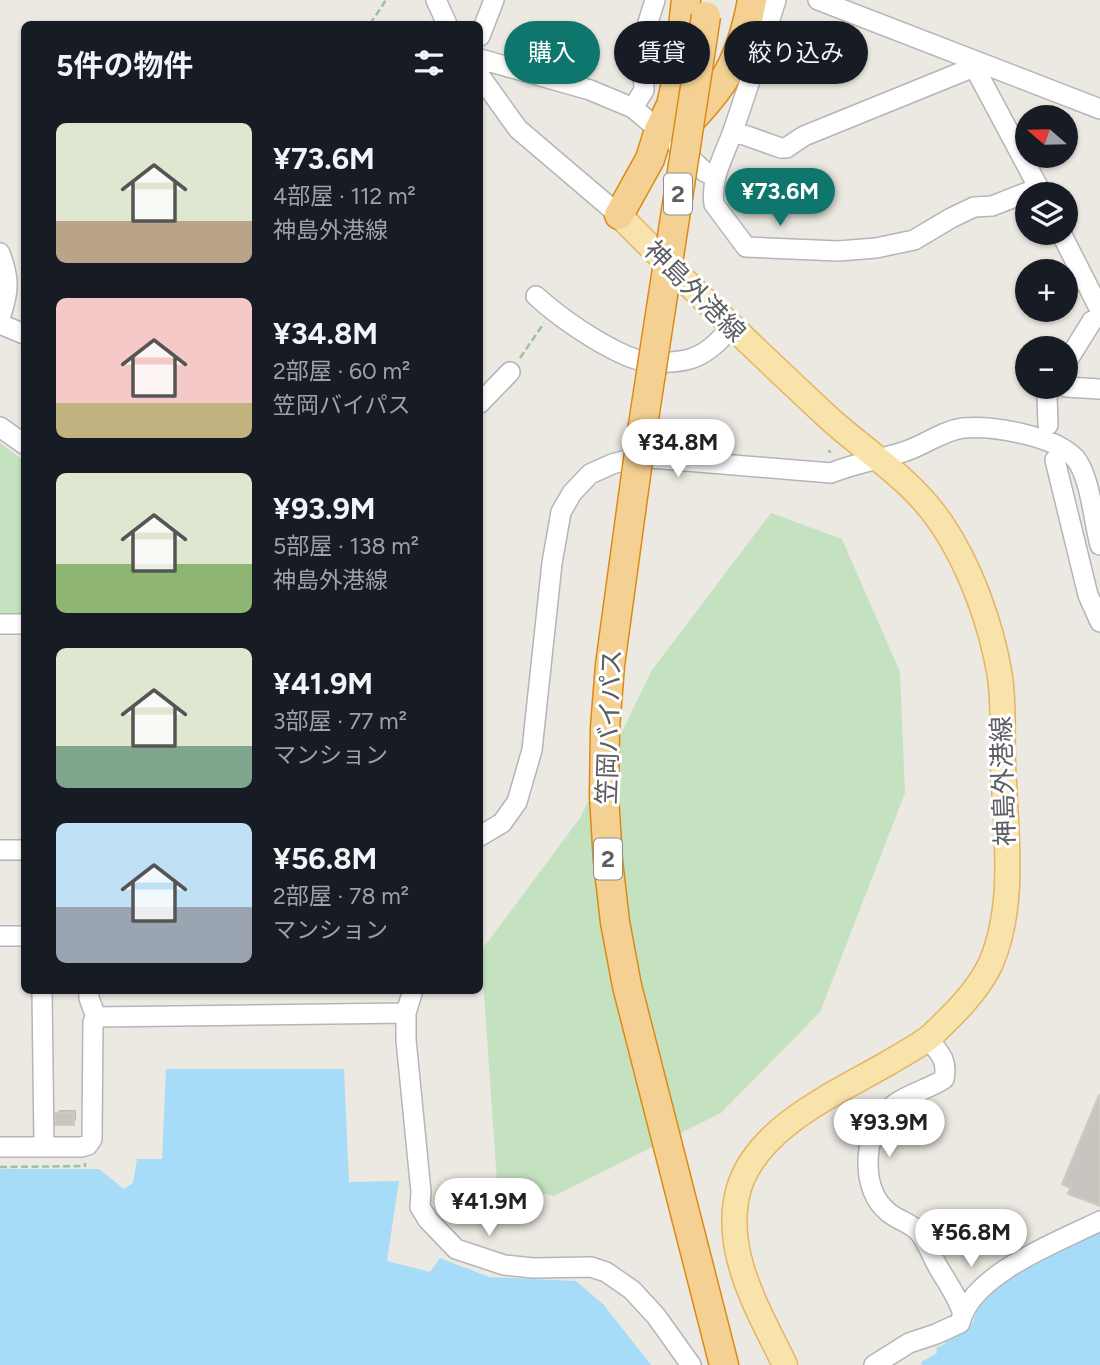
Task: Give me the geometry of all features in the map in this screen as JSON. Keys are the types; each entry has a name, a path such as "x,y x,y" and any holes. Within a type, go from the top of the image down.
{"highway":[{"name":"笠岡バイパス","path":"619,215 665,135 716,94 728,75 747,30 752,0"},
{"name":"笠岡バイパス","path":"665,135 677,79 702,4"},
{"name":"笠岡バイパス","path":"702,4 610,665 605,728 604,796 615,922 627,986 724,1365"}],"main road":[{"name":"神島外港線","path":"619,215 731,328 904,480 940,521 965,562 986,620 1000,677 1007,880 1002,923 990,963 965,1003 928,1039 802,1114 766,1141 749,1165 737,1199 733,1234 741,1268 785,1365"}],"street":[{"path":"436,0 446,21"},
{"path":"483,28 494,0"},
{"path":"633,108 644,90 642,42 655,0"},
{"path":"776,0 715,177 712,196 714,204 746,247 838,251 876,248 914,240 974,207 992,206 1015,199"},
{"path":"818,0 958,52 972,63 1035,182"},
{"path":"733,131 786,148 814,132 972,63 975,59 1100,108"},
{"path":"483,60 590,90 633,108 705,172 715,177"},
{"path":"483,80 518,129 619,215"},
{"path":"1067,245 1100,310"},
{"path":"0,253 7,272 8,293 0,318"},
{"path":"536,296 553,311 629,357 645,361 692,358 713,347 731,328"},
{"path":"1078,344 1092,321 1100,316"},
{"path":"0,324 21,333"},
{"path":"483,400 510,372"},
{"path":"1078,388 1100,389"},
{"path":"1047,399 1048,425"},
{"path":"0,427 21,442"},
{"path":"483,834 502,823 517,802 533,750 557,530 561,512 572,493 590,474 638,457 831,472 906,452 934,437 962,428 1010,432 1047,440 1076,459 1084,475 1100,545"},
{"path":"1055,460 1088,594 1100,622"},
{"path":"0,624 21,624"},
{"path":"0,850 21,850"},
{"path":"0,936 21,936"},
{"path":"42,994 44,1147"},
{"path":"89,994 96,1017"},
{"path":"412,994 406,1013 406,1040 421,1192 420,1207 428,1220 456,1248 504,1265 533,1268 591,1267 606,1272 640,1298 691,1365"},
{"path":"96,1017 406,1013"},
{"path":"0,1147 88,1145 92,1139 93,1022 96,1017"},
{"path":"874,1365 909,1343 952,1328 960,1323 962,1311 956,1294 918,1230 887,1212 874,1195 869,1174 868,1155 874,1132 884,1114 901,1101 944,1079 944,1058 928,1039"},
{"path":"962,1311 981,1288 1000,1272 1100,1221"}],"path":[{"path":"372,21 386,0"},
{"path":"510,372 553,311"}],"green space":[{"path":"0,443 21,459 21,615 0,615"},
{"path":"771,513 842,539 900,672 905,793 820,1012 721,1113 554,1196 497,1182 483,948 580,818 652,670"}],"water":[{"path":"166,1069 344,1069 349,1182 399,1181 387,1261 430,1272 440,1258 489,1277 576,1281 603,1304 651,1365 0,1365 0,1169 99,1169 124,1189 133,1183 137,1159 162,1159"},
{"path":"1100,1229 1100,1365 922,1365 921,1362 937,1353 936,1348 945,1344 944,1339 960,1335 972,1324 979,1305 1006,1280"}],"building":[{"path":"1099,1095 1100,1206 1068,1194 1070,1188 1062,1184"},
{"path":"74,1112 74,1125 55,1125 55,1113"}]}
